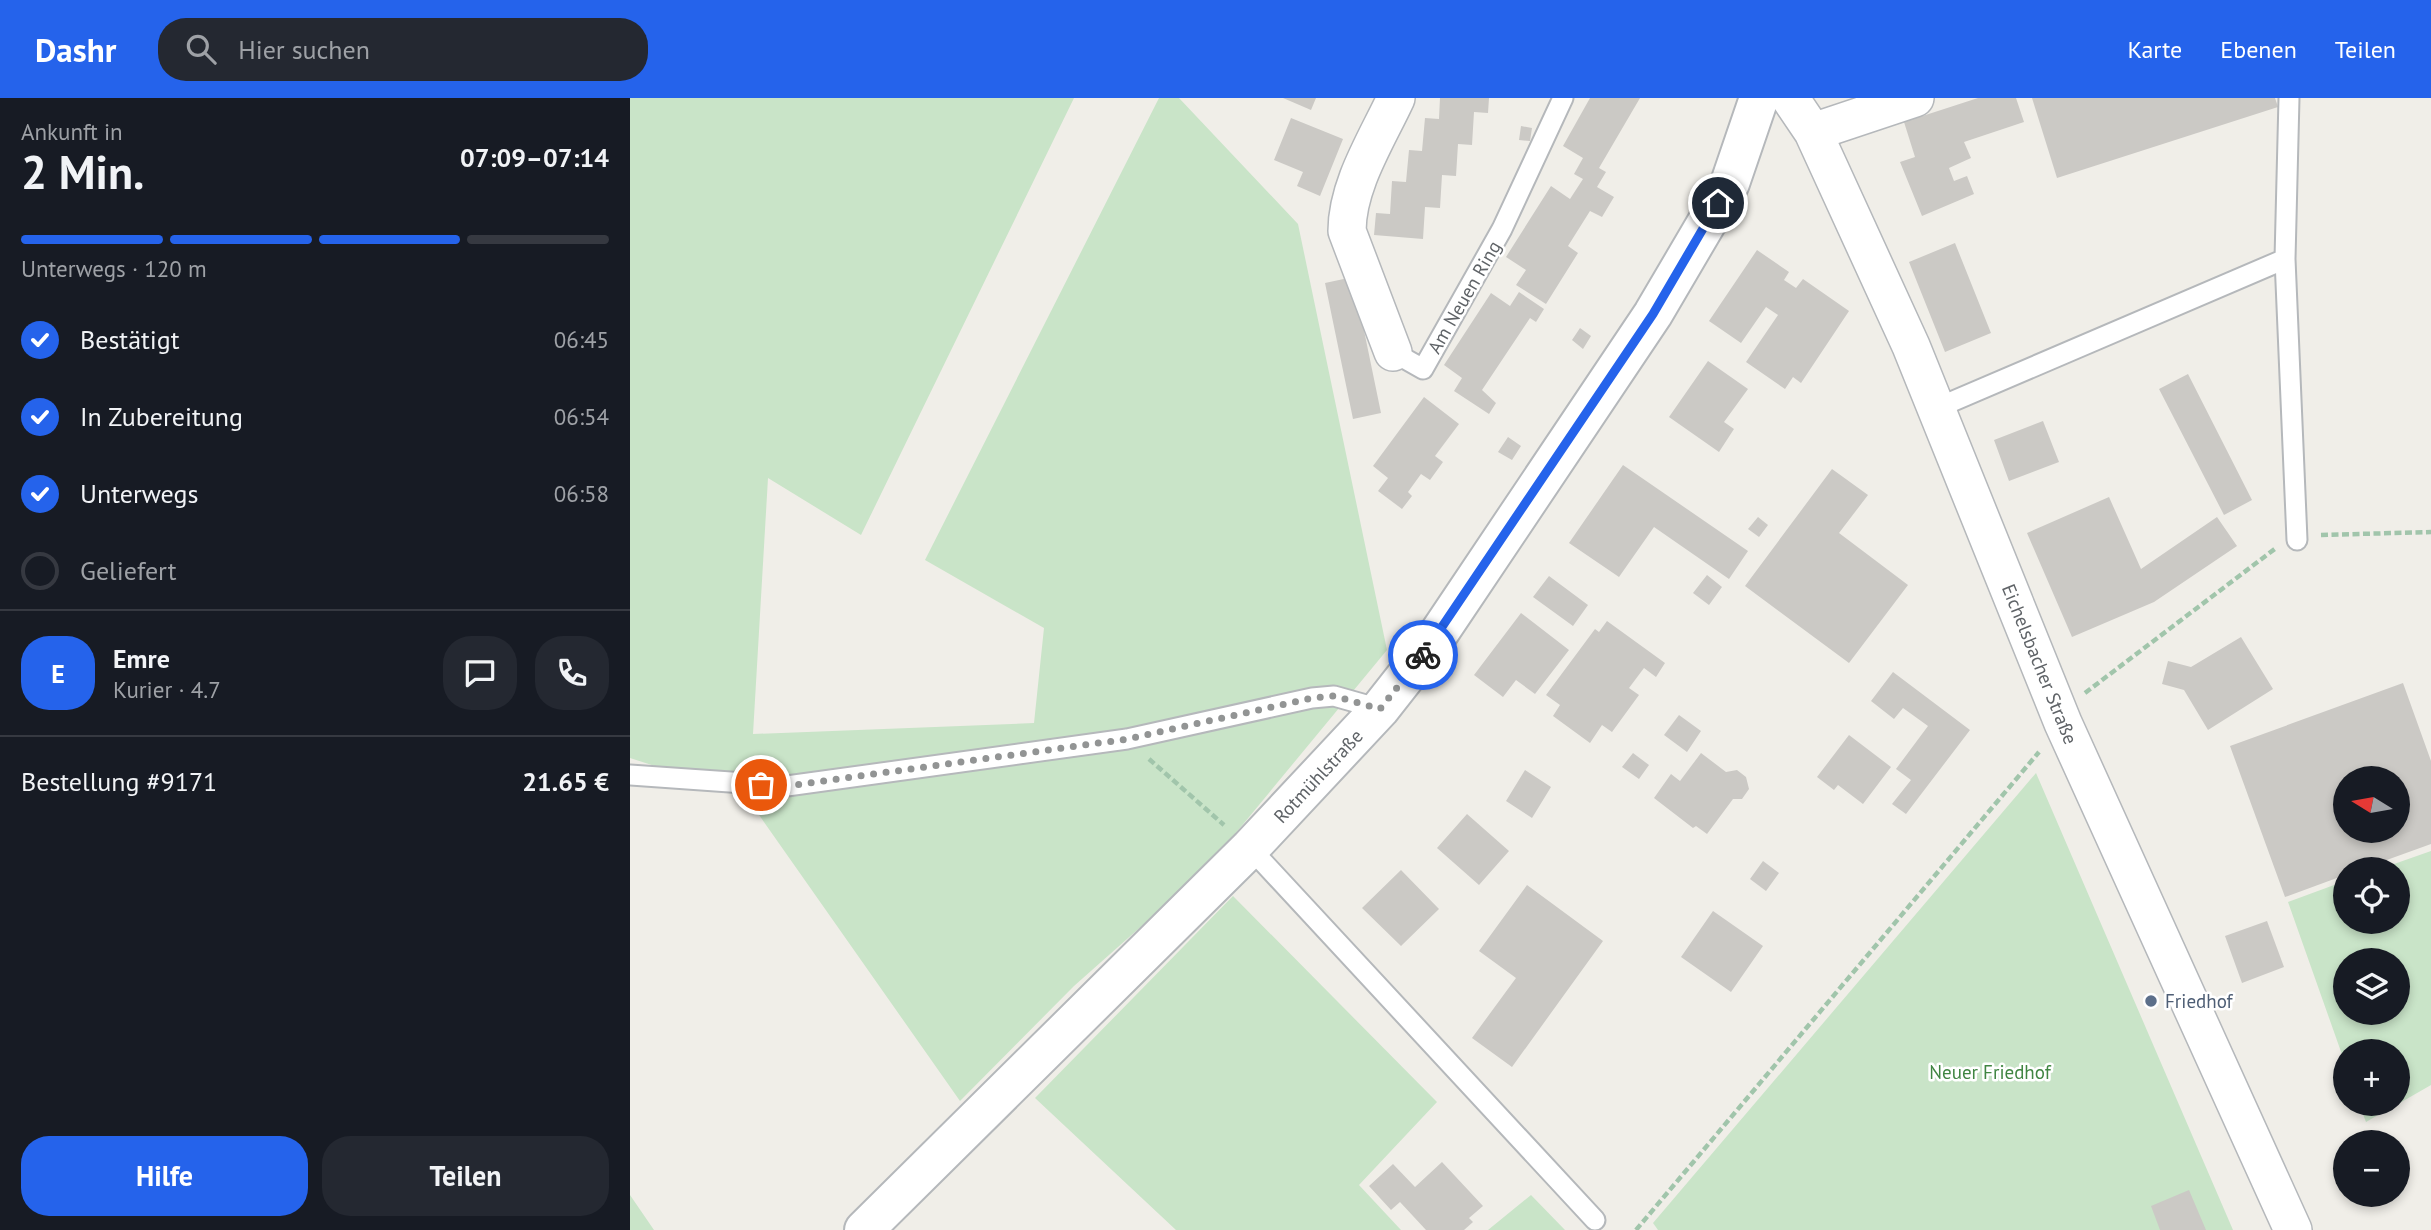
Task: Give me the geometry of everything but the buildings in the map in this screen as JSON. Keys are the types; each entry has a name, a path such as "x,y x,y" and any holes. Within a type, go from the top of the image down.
{"street":[{"name":"Am Neuen Ring","path":"1393,352 1347,231 1347,212 1355,187 1396,98"},
{"name":"Rotmühlstraße","path":"864,1230 1250,848 1380,709 1435,639 1653,314 1730,183 1759,98"},
{"name":"Eichelsbacher Straße","path":"1790,98 1813,132 1937,408 2063,723 2293,1230"},
{"path":"1813,132 1915,98"}],"lane":[{"name":"Am Neuen Ring","path":"1393,352 1423,369 1502,229 1563,98"},
{"path":"2289,98 2285,259 2297,540"},
{"path":"1937,408 2285,259"},
{"path":"630,775 787,786 1128,739 1312,698 1334,696 1380,709"},
{"path":"1250,848 1595,1220"}],"path":[{"path":"1636,1230 2063,723 2079,698 2274,549 2297,540 2340,533 2431,532"},
{"path":"1128,739 1250,848"}],"green space":[{"path":"630,98 1074,98 861,535 768,478 753,734 1034,723 1044,628 925,560 1159,98 1179,98 1298,224 1387,650 1206,869 1074,986 960,1101 745,795 630,758"},
{"name":"Neuer Friedhof","path":"2036,773 2233,1230 1658,1230 1653,1223"},
{"path":"2431,851 2431,1085 2410,1097 2410,1039 2337,1039 2288,902 2333,885 2333,934 2410,934 2410,858"},
{"path":"1233,896 1437,1102 1359,1185 1401,1230 1176,1230 1035,1098"},
{"path":"2364,1116 2376,1116 2366,1122"},
{"path":"630,1195 654,1230 630,1230"},
{"path":"1531,1195 1565,1230 1488,1230"}],"way so far":[{"path":"761,785 787,786 1128,739 1312,698 1334,696 1361,701 1380,709 1423,655"}],"place":[{"name":"Friedhof","path":"2151,1001"}],"route":[{"path":"1423,655 1653,314 1718,203"}]}
